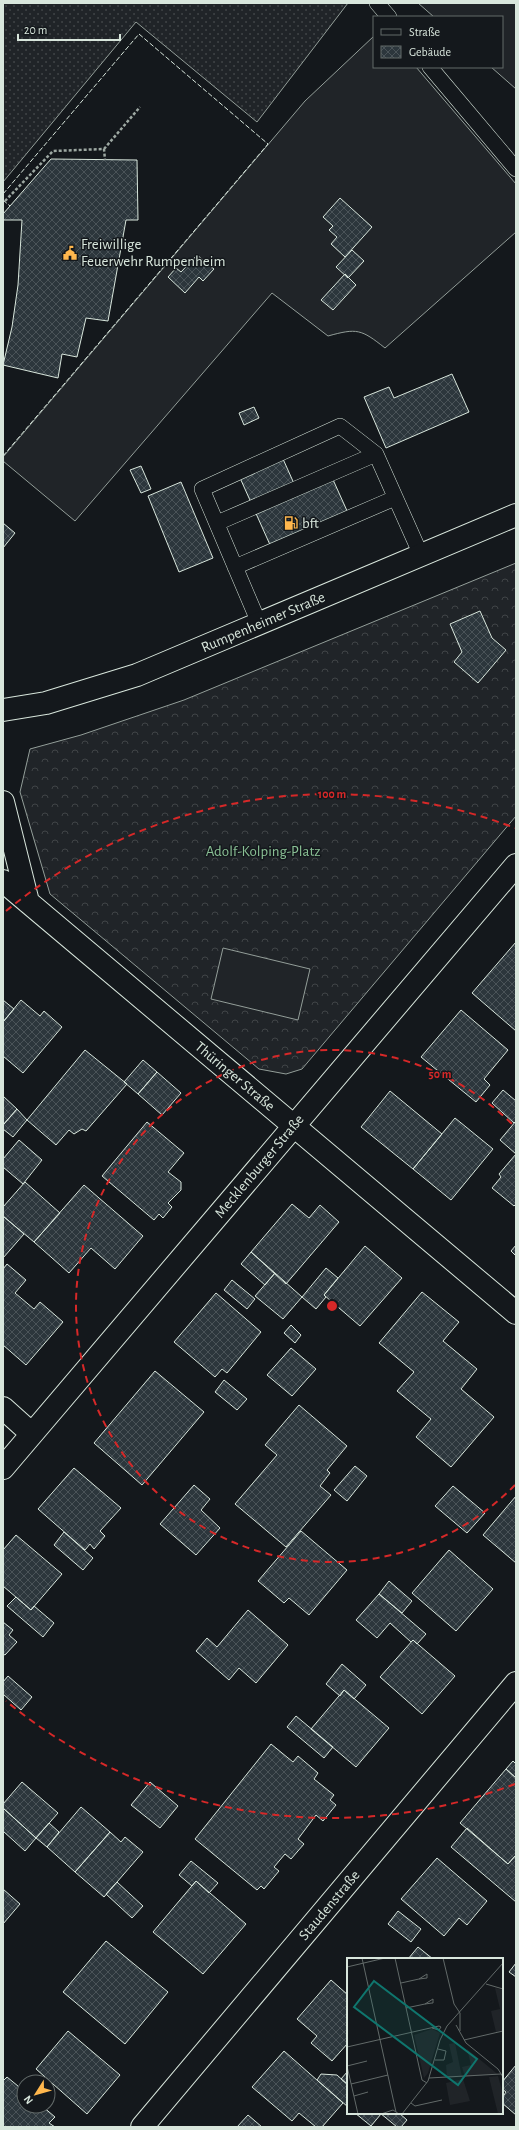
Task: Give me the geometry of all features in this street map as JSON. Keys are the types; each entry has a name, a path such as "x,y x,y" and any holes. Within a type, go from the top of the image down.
{"street":[{"name":"Rumpenheimer Straße","path":"3,710 46,703 116,683 516,515"},
{"path":"3,802 28,902"},
{"name":"Mecklenburger Straße","path":"3,1468 516,865"},
{"path":"3,881 28,902"},
{"name":"Thüringer Straße","path":"28,902 516,1313"},
{"path":"3,1408 32,1434"},
{"name":"Staudenstraße","path":"142,2127 516,1683"}],"lane":[{"path":"377,3 387,16"},
{"path":"431,68 516,169"},
{"path":"259,623 202,490 340,426 376,454 421,555"},
{"path":"217,523 376,454"},
{"path":"235,567 395,498"}],"path":[{"path":"105,160 104,149 140,107"},
{"path":"5,201 53,151 104,149"}],"green space":[{"path":"3,3 348,3 257,122 136,22 3,182"},
{"path":"418,3 516,3 516,89 492,68 503,68 503,16 433,16"},
{"path":"373,37 373,68 417,68 516,184 516,232 385,348 370,337 358,332 352,331 328,336 272,293 75,521 3,461 3,457 305,101"},
{"name":"Adolf-Kolping-Platz","path":"516,563 516,816 302,1069 286,1074 259,1069 50,894 20,792 30,749 81,735 184,700"},
{"path":"223,948 310,969 298,1020 211,999"}],"building":[{"name":"Freiwillige Feuerwehr Rumpenheim","path":"51,159 137,160 138,220 126,220 108,321 86,318 77,357 62,354 58,378 3,365 12,327 18,285 22,220 3,220 3,214"},
{"path":"340,198 372,227 345,257 331,244 337,237 329,230 333,226 323,217"},
{"path":"352,250 364,261 348,278 336,267"},
{"path":"197,255 214,269 203,281 199,277 185,293 168,277 176,268 181,272"},
{"path":"345,274 356,285 333,310 321,300"},
{"path":"452,374 469,412 386,448 364,397 389,387 394,398"},
{"path":"254,407 259,418 244,425 239,413"},
{"path":"279,450 296,488 330,473 348,513 271,547 236,469"},
{"path":"141,466 151,489 141,493 130,470"},
{"path":"181,482 213,558 179,572 148,496"},
{"path":"3,523 15,533 3,548"},
{"path":"480,611 492,638 506,650 478,683 454,662 462,652 450,624"},
{"path":"516,942 516,1031 472,993"},
{"path":"3,1000 14,1009 3,1022"},
{"path":"21,1000 40,1016 44,1011 62,1027 23,1073 3,1056 3,1022"},
{"path":"461,1010 508,1050 484,1079 490,1085 476,1102 421,1057"},
{"path":"85,1050 127,1084 86,1131 82,1129 74,1134 69,1130 56,1145 27,1120"},
{"path":"143,1060 157,1072 138,1094 124,1082"},
{"path":"157,1072 181,1093 162,1115 138,1094"},
{"path":"503,1090 516,1101 516,1121 514,1123 492,1103"},
{"path":"390,1091 442,1134 413,1169 361,1127"},
{"path":"3,1096 17,1109 3,1125"},
{"path":"17,1109 27,1120 13,1137 3,1129 3,1125"},
{"path":"455,1118 493,1149 451,1200 413,1169"},
{"path":"516,1121 516,1154 500,1140"},
{"path":"147,1122 184,1153 168,1172 181,1182 181,1190 168,1203 172,1207 163,1218 159,1214 154,1220 102,1176"},
{"path":"19,1140 42,1160 23,1184 3,1167 3,1159"},
{"path":"516,1154 516,1204 514,1206 492,1188 501,1177 499,1174"},
{"path":"25,1182 60,1213 34,1242 3,1216 3,1207"},
{"path":"84,1185 143,1236 115,1269 91,1248 69,1273 34,1242"},
{"path":"292,1204 309,1218 320,1205 339,1222 286,1284 251,1252"},
{"path":"3,1216 24,1234 3,1258"},
{"path":"516,1245 516,1256 511,1251"},
{"path":"365,1246 402,1278 360,1326 324,1295"},
{"path":"251,1252 275,1273 265,1285 241,1264"},
{"path":"7,1264 26,1280 15,1293 34,1309 40,1302 63,1322 26,1365 3,1345 3,1269"},
{"path":"326,1268 338,1278 324,1295 326,1297 316,1309 302,1297"},
{"path":"275,1273 302,1297 283,1319 255,1296"},
{"path":"232,1280 255,1299 247,1309 224,1290"},
{"path":"422,1292 459,1322 443,1341 477,1369 461,1389 494,1417 451,1467 416,1437 431,1419 397,1391 414,1372 379,1343"},
{"path":"216,1293 261,1332 227,1373 222,1369 215,1377 174,1342"},
{"path":"291,1325 301,1335 295,1343 284,1333"},
{"path":"291,1348 316,1369 292,1396 267,1375"},
{"path":"155,1371 204,1412 142,1485 94,1443"},
{"path":"224,1380 247,1399 237,1410 215,1392"},
{"path":"299,1405 347,1446 327,1470 330,1473 320,1486 331,1495 286,1547 235,1504 277,1455 265,1445"},
{"path":"355,1466 367,1476 347,1501 334,1490"},
{"path":"74,1468 121,1508 100,1531 105,1536 94,1549 90,1544 85,1550 38,1509"},
{"path":"194,1485 210,1499 201,1510 220,1528 196,1555 160,1524"},
{"path":"453,1486 485,1513 467,1533 435,1506"},
{"path":"516,1496 516,1563 483,1535"},
{"path":"301,1531 347,1570 309,1615 289,1598 284,1603 258,1581"},
{"path":"64,1532 93,1558 83,1570 54,1545"},
{"path":"16,1535 62,1574 31,1610 3,1586 3,1550"},
{"path":"449,1550 493,1589 456,1631 412,1593"},
{"path":"389,1581 412,1601 402,1613 379,1594"},
{"path":"379,1594 426,1634 417,1644 413,1640 411,1642 390,1623 377,1638 356,1620"},
{"path":"16,1597 31,1610 34,1606 54,1623 43,1637 7,1606"},
{"path":"248,1610 288,1645 256,1683 239,1668 229,1680 196,1651 207,1638 217,1647"},
{"path":"3,1622 13,1630 9,1635 17,1642 5,1655 3,1654"},
{"path":"413,1640 455,1676 422,1714 380,1677"},
{"path":"342,1664 366,1685 354,1699 344,1690 340,1696 326,1684"},
{"path":"8,1676 32,1697 21,1710 3,1694 3,1682"},
{"path":"344,1690 389,1728 356,1767 311,1729"},
{"path":"296,1716 333,1747 324,1758 287,1727"},
{"path":"271,1744 293,1762 298,1756 318,1773 314,1779 334,1795 330,1800 336,1805 323,1821 316,1815 298,1839 304,1844 291,1859 285,1854 274,1867 279,1871 264,1889 261,1886 257,1890 195,1839"},
{"path":"513,1761 516,1764 516,1778 506,1769"},
{"path":"506,1769 516,1778 516,1855 508,1864 460,1823"},
{"path":"22,1782 58,1813 36,1838 3,1808 3,1804"},
{"path":"150,1782 178,1806 160,1828 131,1805"},
{"path":"81,1807 110,1832 75,1872 47,1847"},
{"path":"3,1808 36,1838 25,1851 3,1831"},
{"path":"49,1823 59,1832 47,1847 36,1838"},
{"path":"467,1828 508,1864 516,1855 516,1902 451,1847"},
{"path":"110,1832 121,1842 125,1837 143,1852 104,1897 75,1872"},
{"path":"437,1858 487,1901 467,1925 459,1918 444,1936 401,1899"},
{"path":"191,1861 218,1883 209,1893 196,1881 192,1886 179,1875"},
{"path":"196,1881 246,1924 203,1974 153,1932"},
{"path":"117,1882 143,1906 132,1918 106,1894"},
{"path":"3,1889 20,1904 3,1924"},
{"path":"398,1911 421,1929 411,1942 388,1924"},
{"path":"106,1941 168,1992 125,2044 63,1992"},
{"path":"418,1947 432,1958 409,1958"},
{"path":"516,1963 516,1977 509,1972"},
{"path":"331,1980 347,1994 347,2044 332,2061 311,2043 317,2036 297,2019"},
{"path":"68,2031 120,2075 87,2114 56,2087 56,2074 42,2074 36,2069"},
{"path":"284,2051 343,2103 322,2127 316,2127 299,2113 292,2121 252,2087"},
{"path":"516,2065 516,2115 503,2104 503,2096 506,2092 503,2090 503,2081"},
{"path":"347,2072 347,2084 341,2079"},
{"path":"321,2074 337,2075 347,2084 347,2106 317,2080"},
{"path":"7,2077 16,2084 16,2114 51,2114 55,2117 49,2123 55,2127 3,2127 3,2081"},
{"path":"356,2114 381,2114 371,2126"},
{"path":"381,2114 400,2114 407,2120 401,2127 397,2127"},
{"path":"248,2115 262,2127 237,2127"}],"fence":[{"path":"3,194 139,34 268,144 3,456"},
{"path":"3,200 10,206"}],"place":[{"name":"Freiwillige Feuerwehr Rumpenheim","path":"70,253"},
{"name":"bft","path":"291,523"}]}
